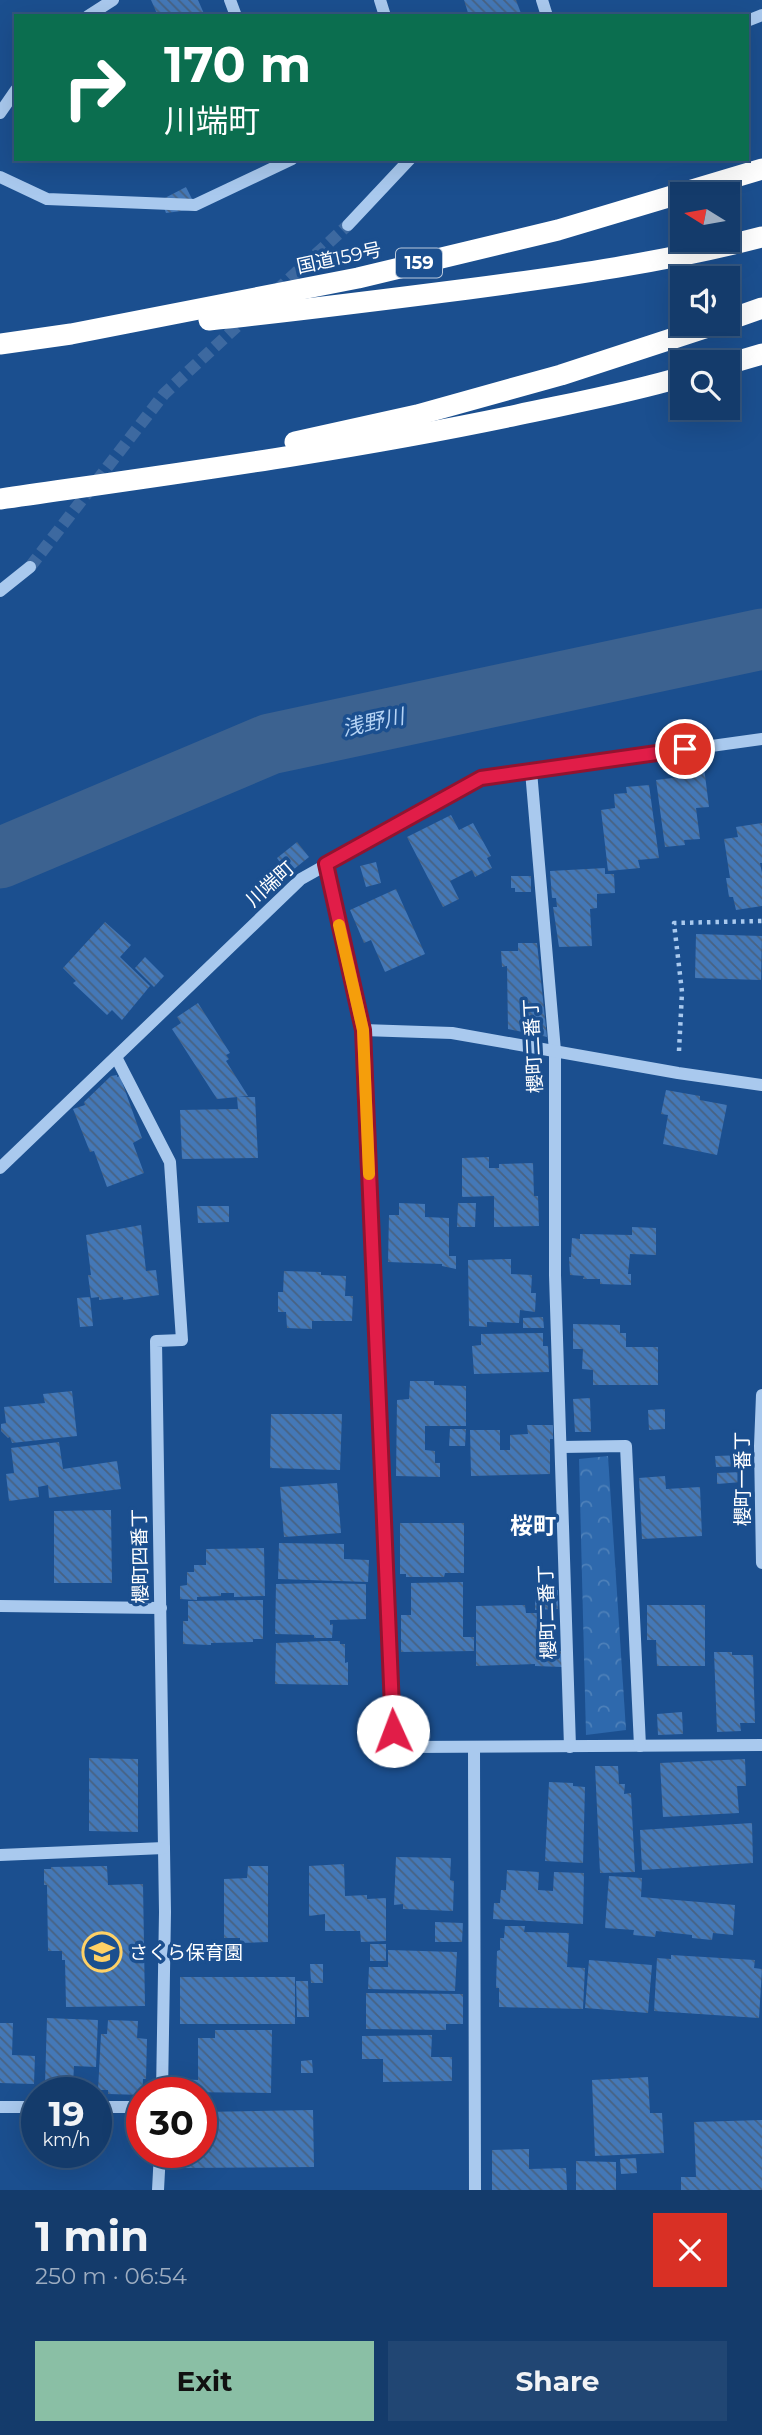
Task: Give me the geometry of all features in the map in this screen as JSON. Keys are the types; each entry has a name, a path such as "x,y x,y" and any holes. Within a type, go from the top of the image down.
{"highway":[{"name":"国道159号","path":"0,344 71,334 358,278 558,230 762,169"},
{"name":"159","path":"71,334 327,307 535,280 698,254 762,237"},
{"path":"740,316 762,308"},
{"path":"105,484 417,415 561,375 680,336"},
{"path":"740,360 762,354"},
{"path":"0,499 341,448 474,424 670,380"}],"street":[{"path":"91,14 113,0"},
{"path":"0,113 14,93"},
{"path":"0,177 47,199 195,205 289,161"},
{"path":"348,225 408,161"},
{"path":"0,592 30,567"},
{"name":"川端町","path":"0,1168 301,879 326,864 481,778 762,739"},
{"name":"櫻町二番丁","path":"531,771 555,1051 555,1275 570,1747"},
{"path":"326,864 363,1030 393,1731 407,1747 762,1745"},
{"path":"363,1030 452,1033 762,1085"},
{"name":"櫻町四番丁","path":"116,1057 170,1162 183,1340 156,1341 165,1912 162,2077"},
{"name":"櫻町一番丁","path":"762,1395 762,1563"},
{"path":"561,1447 626,1446 640,1746"},
{"path":"0,1606 161,1608"},
{"path":"474,1747 475,2190"},
{"path":"0,1855 164,1848"},
{"path":"0,2107 21,2107"},
{"path":"158,2190 159,2168"}],"path":[{"path":"678,1073 682,992 674,923 762,921"}],"green space":[{"path":"608,1456 626,1730 586,1735 579,1459"}],"building":[{"path":"151,0 198,0 204,14 157,14"},
{"path":"464,0 516,0 521,14 468,14"},
{"path":"186,187 197,209 166,213 161,200"},
{"path":"704,767 709,807 696,808 700,839 684,840 685,845 665,847 656,780 680,777 678,770"},
{"path":"649,785 659,858 638,860 640,868 608,871 601,810 615,808 614,794 627,793 626,787"},
{"path":"451,815 459,830 473,823 491,856 487,858 492,868 475,877 472,870 450,881 459,899 443,907 407,837"},
{"path":"762,823 762,906 736,910 733,897 729,897 726,878 730,878 724,839 738,837 736,827"},
{"path":"297,842 309,857 288,874 277,858"},
{"path":"376,862 381,883 366,887 360,866"},
{"path":"605,868 605,874 614,874 615,893 597,894 597,908 590,909 592,946 559,947 553,907 557,907 556,898 552,898 550,871"},
{"path":"511,876 531,876 531,892 515,892 515,888 511,888"},
{"path":"396,889 425,954 385,972 371,940 364,943 350,910"},
{"path":"105,922 131,945 120,957 150,986 122,1020 112,1010 107,1015 73,983 76,981 63,968"},
{"path":"696,934 762,936 761,980 695,978"},
{"path":"518,943 537,943 547,1037 508,1029 507,966 502,967 501,951 518,951"},
{"path":"145,957 164,976 154,987 135,968"},
{"path":"198,1003 230,1053 226,1055 229,1059 226,1061 248,1096 217,1099 172,1029 181,1023 177,1017"},
{"path":"111,1076 120,1076 142,1138 133,1143 144,1173 107,1187 94,1151 90,1152 73,1109 85,1105 84,1102"},
{"path":"666,1090 700,1096 700,1100 727,1105 717,1155 663,1144 668,1115 661,1114"},
{"path":"237,1097 255,1097 258,1158 182,1159 180,1110 238,1109"},
{"path":"489,1157 489,1168 499,1168 499,1164 533,1163 534,1196 538,1196 539,1226 494,1227 494,1196 462,1197 462,1158"},
{"path":"399,1203 425,1204 425,1217 449,1218 449,1256 456,1256 456,1269 442,1264 388,1262 389,1215 399,1215"},
{"path":"458,1203 476,1203 475,1227 457,1227"},
{"path":"197,1206 229,1206 229,1222 198,1223"},
{"path":"141,1225 146,1271 156,1270 159,1295 123,1300 123,1297 99,1300 99,1297 91,1298 86,1235"},
{"path":"632,1227 656,1228 656,1255 630,1254 628,1274 631,1274 631,1285 600,1284 600,1279 583,1279 584,1276 570,1275 572,1238 580,1239 580,1234 632,1235"},
{"path":"511,1259 511,1274 532,1275 531,1293 536,1293 535,1312 520,1310 519,1323 487,1322 487,1327 469,1326 468,1260"},
{"path":"284,1271 346,1276 345,1296 353,1296 352,1321 312,1321 312,1329 287,1328 286,1312 278,1312 278,1292 283,1292"},
{"path":"90,1297 93,1326 80,1327 77,1298"},
{"path":"543,1317 544,1328 523,1328 523,1318"},
{"path":"573,1324 620,1325 620,1333 626,1333 626,1347 658,1347 658,1385 593,1385 593,1370 582,1369 583,1349 573,1349"},
{"path":"543,1333 543,1346 548,1346 549,1372 474,1374 472,1346 481,1345 481,1334"},
{"path":"410,1381 434,1381 434,1385 466,1386 466,1426 425,1426 425,1450 435,1451 435,1463 440,1463 440,1477 396,1476 397,1400 409,1399"},
{"path":"72,1391 77,1436 12,1443 10,1437 1,1431 1,1424 6,1423 4,1407 45,1403 43,1394"},
{"path":"590,1398 591,1432 575,1432 573,1399"},
{"path":"665,1409 665,1429 649,1430 648,1410"},
{"path":"271,1414 342,1414 340,1470 270,1468"},
{"path":"527,1425 553,1425 553,1439 550,1439 550,1474 471,1476 470,1430 500,1430 500,1450 510,1450 510,1435 528,1434"},
{"path":"450,1429 466,1429 465,1446 449,1446"},
{"path":"59,1442 63,1469 117,1461 121,1489 49,1498 48,1485 38,1487 39,1497 9,1501 6,1474 14,1473 11,1448"},
{"path":"744,1455 744,1466 716,1467 715,1456"},
{"path":"742,1472 742,1482 717,1484 717,1473"},
{"path":"665,1476 666,1489 700,1487 702,1536 642,1539 639,1478"},
{"path":"337,1483 341,1533 284,1537 280,1487"},
{"path":"111,1510 112,1583 54,1583 54,1511"},
{"path":"400,1523 464,1523 464,1573 445,1573 444,1577 406,1577 406,1574 400,1574"},
{"path":"279,1543 344,1544 344,1559 369,1560 368,1582 278,1579"},
{"path":"264,1548 265,1596 234,1597 234,1593 221,1593 221,1596 197,1597 197,1600 180,1599 180,1586 187,1585 187,1572 194,1572 194,1565 206,1565 206,1549"},
{"path":"463,1582 463,1637 474,1637 474,1651 401,1652 401,1615 411,1615 411,1583"},
{"path":"276,1584 366,1584 366,1619 330,1620 330,1625 333,1624 332,1638 275,1634"},
{"path":"535,1590 558,1590 558,1609 535,1610"},
{"path":"263,1600 263,1639 211,1645 183,1644 183,1621 188,1621 188,1601"},
{"path":"525,1605 526,1613 540,1613 541,1652 562,1651 562,1667 535,1664 476,1666 476,1606"},
{"path":"647,1605 705,1605 705,1666 657,1666 656,1640 647,1640"},
{"path":"340,1641 340,1644 345,1644 348,1685 275,1684 276,1643"},
{"path":"714,1652 753,1655 755,1723 740,1723 741,1731 717,1732"},
{"path":"682,1712 683,1734 658,1735 657,1714"},
{"path":"89,1758 138,1759 138,1832 89,1831"},
{"path":"745,1759 746,1786 737,1786 739,1813 663,1817 660,1763"},
{"path":"595,1766 618,1766 619,1784 625,1784 624,1794 631,1793 635,1872 600,1873"},
{"path":"549,1782 573,1783 573,1786 585,1787 583,1863 545,1861"},
{"path":"752,1823 753,1863 642,1870 640,1830"},
{"path":"396,1857 451,1858 450,1880 454,1881 453,1911 403,1909 403,1904 394,1905"},
{"path":"344,1864 345,1896 386,1898 386,1941 361,1942 360,1931 325,1931 325,1914 309,1916 309,1866"},
{"path":"107,1866 108,1885 143,1884 145,2006 66,2007 65,1960 62,1960 62,1951 48,1951 47,1885 44,1885 44,1869"},
{"path":"248,1866 268,1866 268,1942 240,1943 240,1938 224,1938 224,1879 247,1878"},
{"path":"507,1870 539,1872 538,1890 553,1891 554,1872 584,1873 583,1924 493,1919 494,1903 500,1903 501,1890 506,1890"},
{"path":"609,1876 642,1878 641,1897 735,1905 733,1935 713,1933 712,1940 656,1931 655,1937 633,1935 634,1930 605,1928"},
{"path":"435,1922 463,1923 462,1942 435,1942"},
{"path":"505,1926 525,1926 524,1932 569,1933 567,1967 585,1968 583,2009 499,2007 499,1988 496,1988 497,1951 500,1950 500,1938 504,1938"},
{"path":"370,1944 386,1944 386,1961 370,1961"},
{"path":"388,1950 457,1952 455,1991 368,1989 369,1967 388,1967"},
{"path":"671,1955 755,1960 754,1968 762,1969 759,2018 654,2011 657,1958 671,1959"},
{"path":"589,1960 652,1965 648,2013 585,2008"},
{"path":"310,1964 323,1964 323,1983 311,1983"},
{"path":"180,1977 295,1977 295,2024 180,2024"},
{"path":"296,1981 308,1981 309,2017 297,2017"},
{"path":"366,1993 463,1994 463,2024 446,2024 446,2030 366,2029"},
{"path":"47,2018 98,2020 96,2067 74,2066 73,2077 45,2077"},
{"path":"108,2020 138,2021 137,2038 147,2039 146,2077 126,2077 126,2095 112,2094 112,2077 99,2077 101,2034 107,2034"},
{"path":"0,2023 13,2023 12,2055 35,2056 34,2077 21,2077 21,2084 0,2083"},
{"path":"215,2030 272,2030 271,2093 217,2092 217,2077 198,2077 198,2038 215,2038"},
{"path":"432,2035 431,2057 452,2057 452,2081 383,2082 383,2059 362,2059 362,2036"},
{"path":"312,2060 313,2073 301,2073 301,2061"},
{"path":"648,2077 650,2113 662,2113 664,2153 595,2156 592,2080"},
{"path":"313,2110 314,2167 217,2168 217,2112"},
{"path":"762,2120 762,2190 681,2190 681,2177 696,2177 694,2122"},
{"path":"529,2149 529,2169 566,2168 567,2190 492,2190 492,2150"},
{"path":"636,2158 637,2173 621,2174 620,2159"},
{"path":"576,2161 616,2162 616,2190 576,2190"}],"waterway":[{"name":"浅野川","path":"0,858 270,744 762,639"}],"tunnel":[{"path":"276,291 348,225"},
{"path":"30,567 164,394 247,317"}],"slow traffic":[{"path":"339,925 363,1030 369,1174"}],"place":[{"name":"さくら保育園","path":"102,1952"}],"district":[{"name":"桜町","path":"533,1526"}],"route":[{"path":"393,1731 363,1030 326,864 481,778 685,749"}]}
